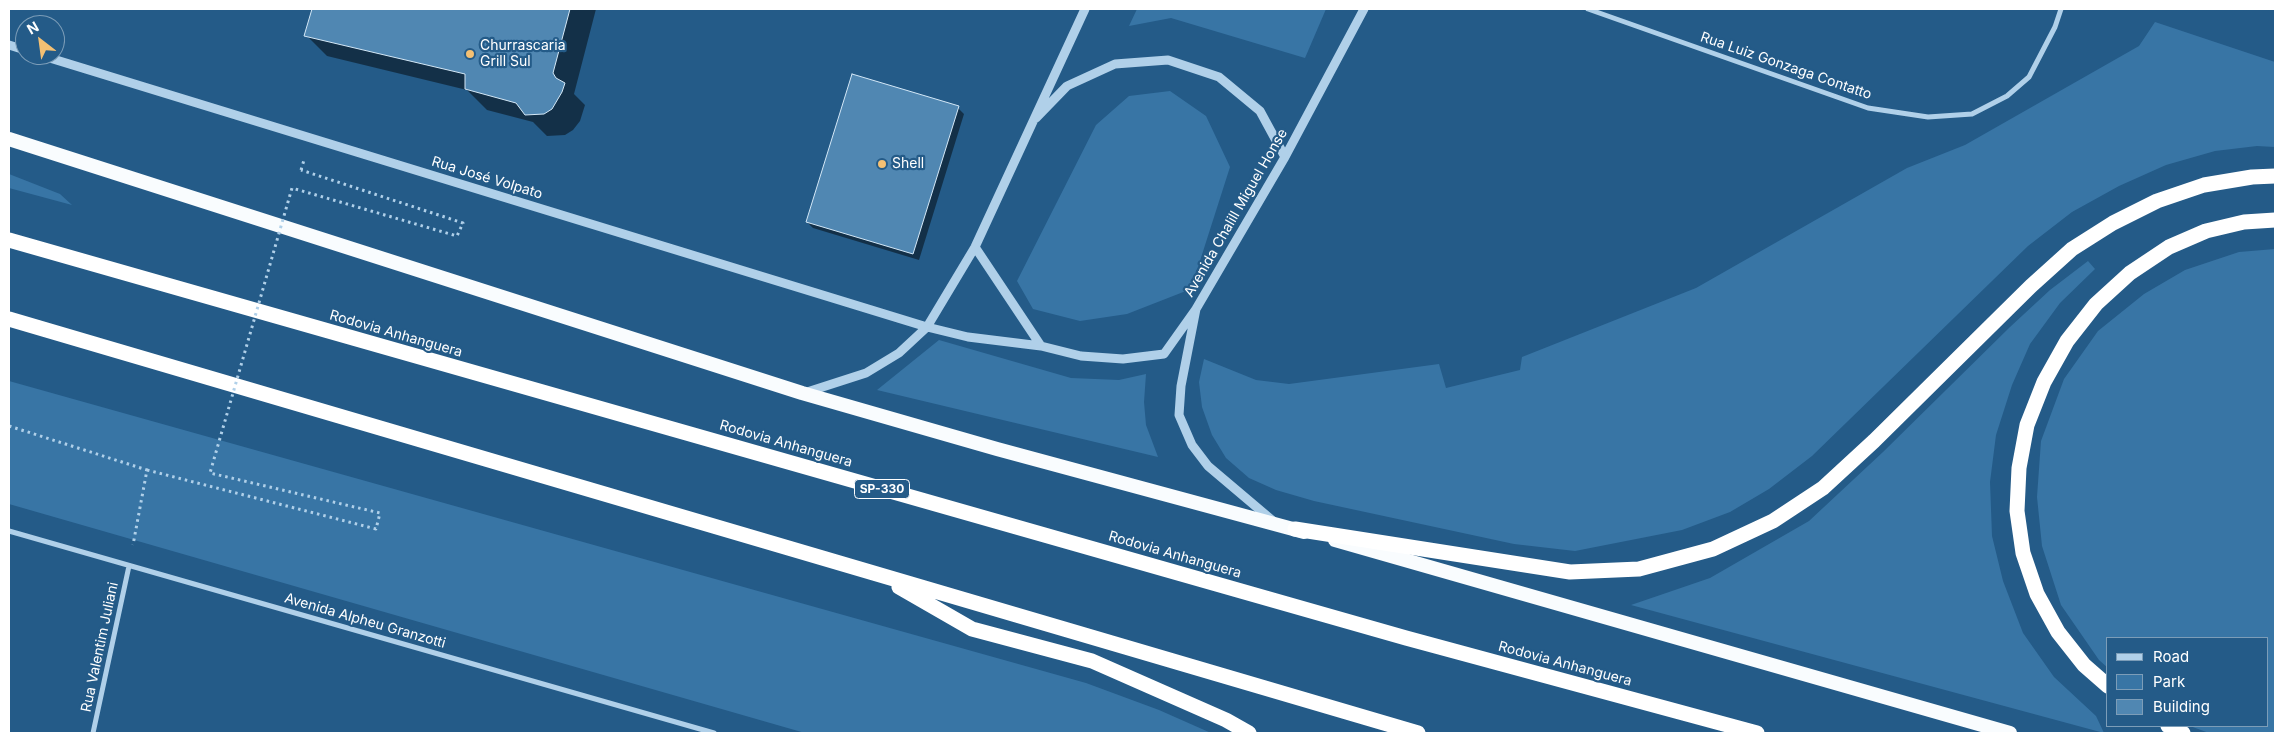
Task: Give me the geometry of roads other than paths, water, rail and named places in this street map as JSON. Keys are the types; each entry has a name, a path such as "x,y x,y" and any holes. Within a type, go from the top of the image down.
{"highway":[{"path":"9,139 802,394 1295,529 2010,733"},
{"path":"1295,529 1570,572 1639,569 1713,549 1773,521 1823,488 1874,441 2031,286 2072,249 2113,223 2157,201 2204,186 2252,176 2275,176"},
{"path":"2106,684 2084,665 2058,632 2037,594 2023,553 2017,511 2018,468 2027,425 2044,382 2067,341 2096,304 2130,272 2169,247 2206,232 2244,222 2275,220"},
{"name":"Rodovia Anhanguera","path":"9,240 1386,632 1757,733"},
{"path":"9,319 1418,733"},
{"path":"878,575 972,629 1092,661 1226,720 1249,733"},
{"path":"2170,727 2183,733"}],"street":[{"path":"802,394 866,373 898,353 927,327 975,247 1085,9"},
{"name":"Avenida Chalill Miguel Honse","path":"1277,524 1208,466 1192,445 1179,415 1181,386 1196,309 1285,157 1364,9"},
{"name":"Rua Luiz Gonzaga Contatto","path":"1588,9 1868,108 1928,117 1972,114 2007,96 2029,77 2061,9"},
{"path":"1030,125 1067,86 1115,64 1168,60 1219,77 1246,99 1260,111 1285,157"},
{"name":"Rua José Volpato","path":"65,63 927,327 997,342 1041,346 1081,356 1115,359 1164,354 1196,309"},
{"path":"975,247 1041,346"},
{"name":"Avenida Alpheu Granzotti","path":"9,531 714,733"},
{"name":"Rua Valentim Juliani","path":"93,733 129,566"}],"place":[{"name":"Churrascaria Grill Sul","path":"470,54"},
{"name":"Shell","path":"882,164"}]}
